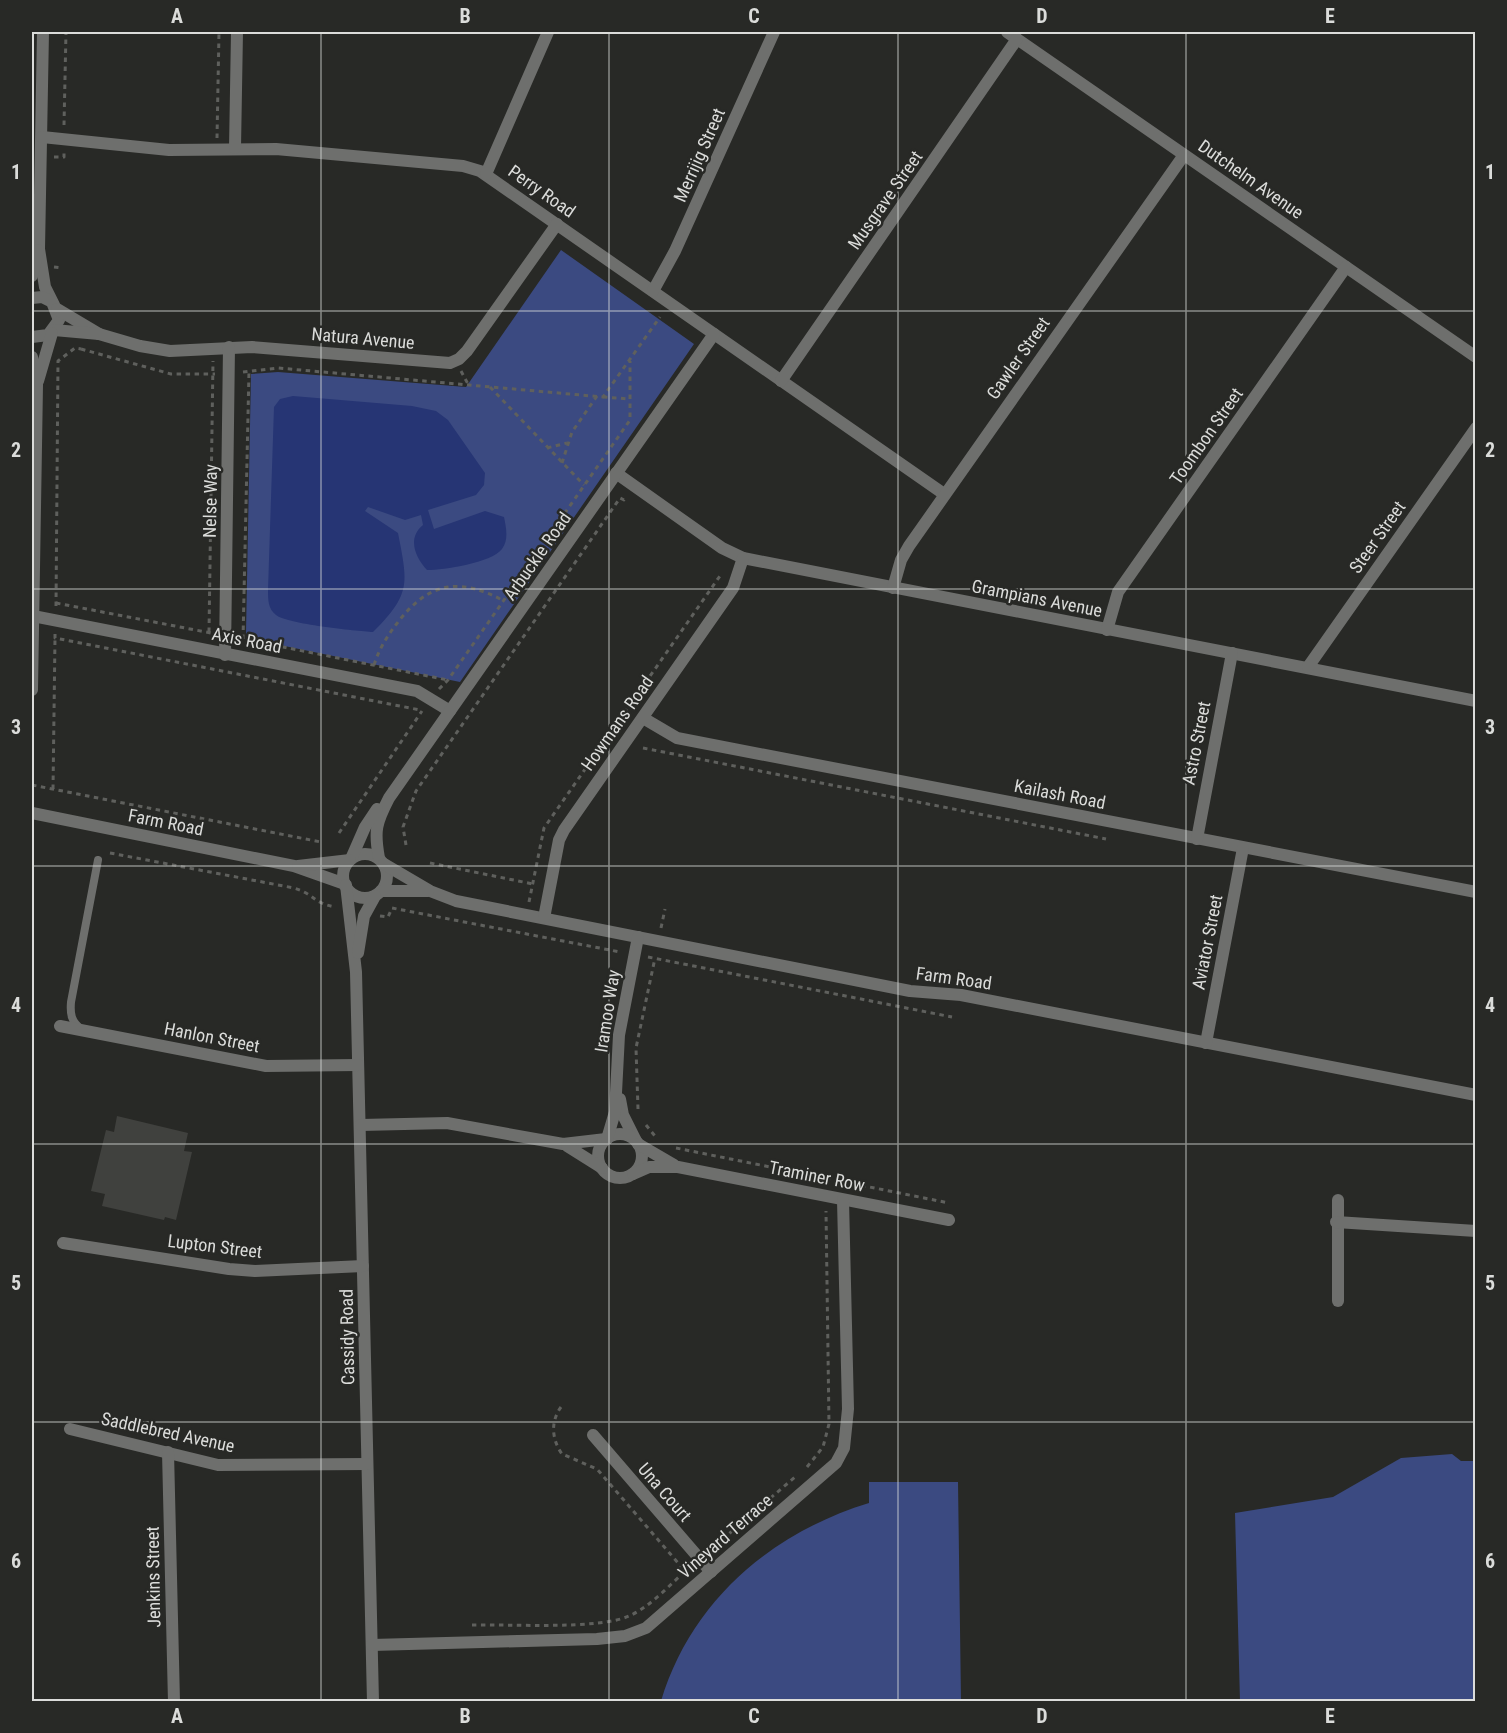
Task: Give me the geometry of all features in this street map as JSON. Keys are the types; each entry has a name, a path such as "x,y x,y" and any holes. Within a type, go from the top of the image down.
{"street":[{"path":"37,385 58,320 55,307 45,287 39,249 42,137 37,116 44,32"},
{"path":"235,148 237,32"},
{"path":"486,174 548,32"},
{"name":"Merrijig Street","path":"653,291 675,251 774,32"},
{"name":"Dutchelm Avenue","path":"1007,32 1476,357"},
{"name":"Musgrave Street","path":"782,381 1017,39"},
{"name":"Perry Road","path":"42,137 156,149 276,149 463,166 486,174 944,494"},
{"name":"Gawler Street","path":"893,588 904,554 944,494 1184,155"},
{"name":"Natura Avenue","path":"32,337 41,338 53,332 99,334 157,350 252,347 445,363 455,361 467,351 557,224"},
{"path":"32,276 39,249"},
{"name":"Toombon Street","path":"1107,630 1118,592 1346,267"},
{"name":"Natura Avenue","path":"32,298 42,297 99,334"},
{"name":"Arbuckle Road","path":"382,861 375,837 376,823 389,798 714,334"},
{"name":"Nelse Way","path":"225,655 229,347"},
{"path":"32,357 37,385 32,690"},
{"name":"Steer Street","path":"1308,667 1476,428"},
{"name":"Grampians Avenue","path":"616,473 722,548 743,558 1476,701"},
{"name":"Howmans Road","path":"544,918 564,830 733,588 743,558"},
{"name":"Axis Road","path":"33,616 417,691 450,711"},
{"name":"Astro Street","path":"1197,839 1232,653"},
{"name":"Kailash Road","path":"643,718 677,738 1476,892"},
{"name":"Arbuckle Road","path":"350,860 374,812 389,798"},
{"name":"Farm Road","path":"32,813 294,866 345,885"},
{"name":"Aviator Street","path":"1206,1043 1243,848"},
{"path":"365,853 382,861 388,878 378,894 369,898 355,895 345,885 344,871 350,860 365,853"},
{"name":"Farm Road","path":"294,866 350,860"},
{"name":"Farm Road","path":"382,861 430,891 456,901 910,991 961,995 1476,1095"},
{"name":"Cassidy Road","path":"345,885 356,972 373,1701"},
{"name":"Farm Road","path":"378,894 430,891"},
{"name":"Cassidy Road","path":"356,972 365,913 378,894"},
{"name":"Iramoo Way","path":"637,1142 623,1115 618,1092 619,1035 638,937"},
{"name":"Hanlon Street","path":"60,1026 266,1066 358,1065"},
{"name":"Iramoo Way","path":"606,1139 618,1092"},
{"path":"361,1125 447,1123 578,1145 625,1135 637,1142 642,1160 633,1174 617,1178 564,1144"},
{"path":"602,1168 599,1152 606,1139"},
{"name":"Traminer Row","path":"637,1142 678,1167"},
{"name":"Traminer Row","path":"633,1174 649,1167 678,1167 949,1220"},
{"name":"Vineyard Terrace","path":"372,1645 597,1639 625,1636 646,1628 836,1463 844,1448 848,1409 843,1200"},
{"path":"1338,1200 1336,1222 1338,1301"},
{"path":"1336,1222 1476,1231"},
{"name":"Lupton Street","path":"63,1243 255,1271 363,1266"},
{"name":"Saddlebred Avenue","path":"70,1429 218,1464 367,1464"},
{"name":"Una Court","path":"593,1435 711,1572"},
{"name":"Jenkins Street","path":"168,1452 174,1701"}],"lane":[{"path":"82,1030 74,1023 70,1014 71,1002 98,860"}],"path":[{"path":"64,157 66,32"},
{"path":"217,148 219,32"},
{"path":"53,790 58,361 75,348 81,349"},
{"path":"209,632 213,348"},
{"path":"339,833 422,711 448,680 630,420 630,359"},
{"path":"237,674 243,639 249,371"},
{"path":"490,387 584,486"},
{"path":"562,463 572,432 597,396"},
{"path":"603,397 630,399"},
{"path":"547,448 567,443"},
{"path":"406,845 403,827 416,791 621,498 624,500 633,486"},
{"path":"374,665 391,630 416,602 437,590 468,586 504,600"},
{"path":"56,603 448,680"},
{"path":"55,638 422,711"},
{"path":"643,748 1106,839"},
{"path":"32,785 321,842"},
{"path":"110,854 294,888 307,892 317,903 347,909"},
{"path":"430,863 550,887"},
{"path":"365,913 388,917 392,908 952,1017"},
{"path":"638,1110 636,1048 665,909"},
{"path":"643,1120 660,1142"},
{"path":"667,1145 696,1153 949,1203"},
{"path":"472,1625 589,1623 620,1619 641,1610 817,1457 827,1436 829,1425 825,1179"},
{"path":"561,1407 556,1417 553,1434 562,1454 597,1469 685,1572"}],"shaded area":[{"path":"561,250 694,344 460,682 250,639 246,633 251,374 278,372 466,387"},
{"path":"293,396 412,406 436,411 448,420 485,473 484,485 476,495 428,510 434,529 485,511 504,517 506,538 502,549 478,562 427,570 416,553 414,542 418,530 423,525 421,515 405,520 368,507 365,511 398,533 404,565 404,587 394,608 385,619 373,632 307,624 273,613 268,594 274,407 280,399"},
{"path":"1452,1454 1461,1461 1475,1461 1475,1701 1240,1701 1235,1513 1333,1497 1401,1458"},
{"path":"869,1482 958,1482 961,1701 661,1701 675,1665 692,1632 714,1602 768,1552 833,1516 869,1503"}],"building":[{"path":"117,1116 188,1133 184,1151 192,1152 176,1220 165,1217 164,1220 102,1206 105,1194 91,1191 106,1130 114,1132"}]}
